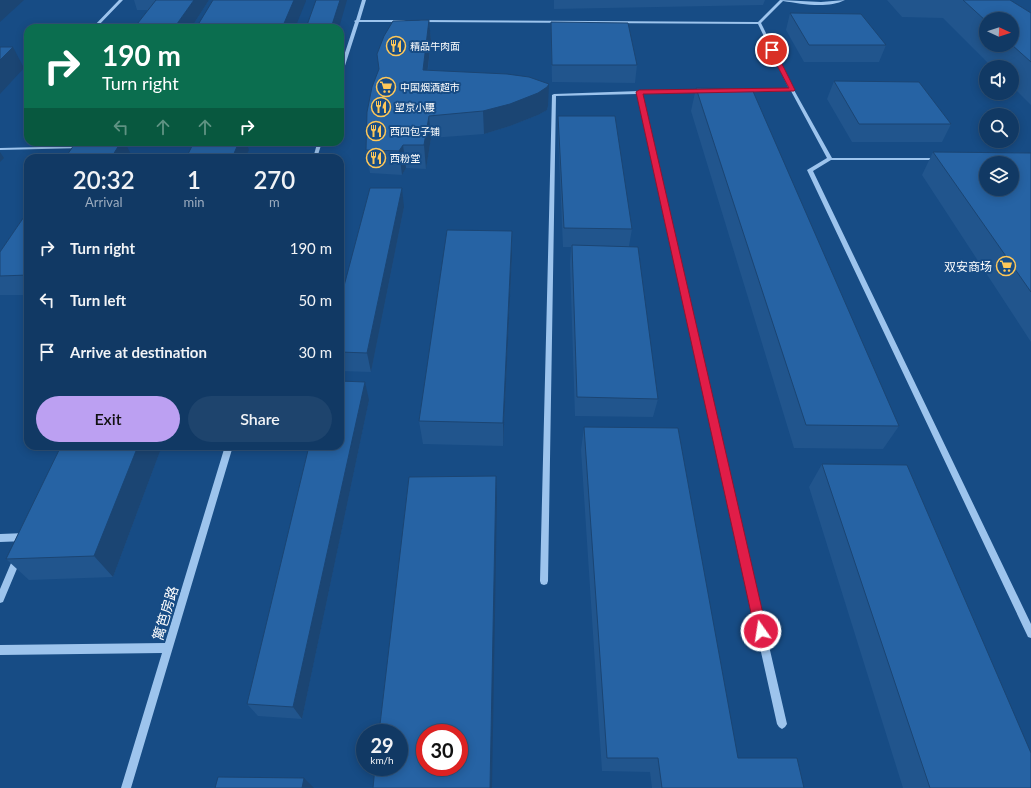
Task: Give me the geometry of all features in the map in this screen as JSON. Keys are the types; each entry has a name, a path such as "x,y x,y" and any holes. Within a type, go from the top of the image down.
{"street":[{"path":"98,24 121,0"},
{"path":"344,62 364,0"},
{"path":"420,21 759,23 783,0 807,4 836,2 843,0"},
{"path":"802,0 807,4"},
{"path":"356,21 412,21"},
{"path":"759,23 792,90 830,159"},
{"path":"739,91 792,90"},
{"path":"544,580 554,95 708,91"},
{"path":"639,92 782,724"},
{"path":"112,147 144,146"},
{"path":"0,149 88,147"},
{"path":"946,159 830,159 810,170 1031,634"},
{"name":"篱笆房路","path":"126,788 228,450"},
{"path":"0,538 27,537 0,599"},
{"path":"0,650 169,648"}],"building":[{"path":"156,0 194,0 177,24 137,24"},
{"path":"213,0 294,0 284,24 198,24"},
{"path":"316,0 340,0 332,24 307,24"},
{"path":"963,0 1010,0 1031,13 1031,62 1019,51 1019,12 979,12 979,15"},
{"path":"790,13 861,14 886,45 809,45"},
{"path":"429,20 423,70 507,74 529,77 549,84 538,93 510,104 483,111 429,116 424,145 403,145 399,151 366,150 367,112 372,87 379,69 377,54 384,36 393,21"},
{"path":"551,22 628,23 637,65 552,65"},
{"path":"0,47 13,47 0,60"},
{"path":"834,81 919,82 951,124 859,124"},
{"path":"696,88 752,89 899,426 806,425"},
{"path":"558,116 615,116 632,229 564,228"},
{"path":"73,146 118,146 114,154 68,154"},
{"path":"192,146 237,146 234,154 188,154"},
{"path":"933,152 1031,153 1031,292"},
{"path":"370,188 402,188 367,353 344,352 344,286"},
{"path":"24,217 24,275 0,276 0,252"},
{"path":"447,230 512,231 503,423 419,421"},
{"path":"572,245 638,247 658,399 577,397"},
{"path":"344,381 365,382 293,707 247,704 308,450 344,450"},
{"path":"584,427 678,428 738,758 797,758 804,788 662,788 658,758 607,758"},
{"path":"59,450 136,450 94,556 6,559"},
{"path":"822,464 907,465 1031,753 1031,788 930,788"},
{"path":"496,476 490,788 373,788 374,776 408,776 408,724 380,724 409,477"},
{"path":"218,777 304,778 302,788 215,788"}],"place":[{"name":"精品牛肉面","path":"396,46"},
{"name":"中国烟酒超市","path":"386,87"},
{"name":"望京小腰","path":"381,107"},
{"name":"西四包子铺","path":"376,131"},
{"name":"西粉堂","path":"376,158"},
{"name":"双安商场","path":"1006,266"}],"route":[{"path":"761,631 639,92 792,90 772,50"}]}
